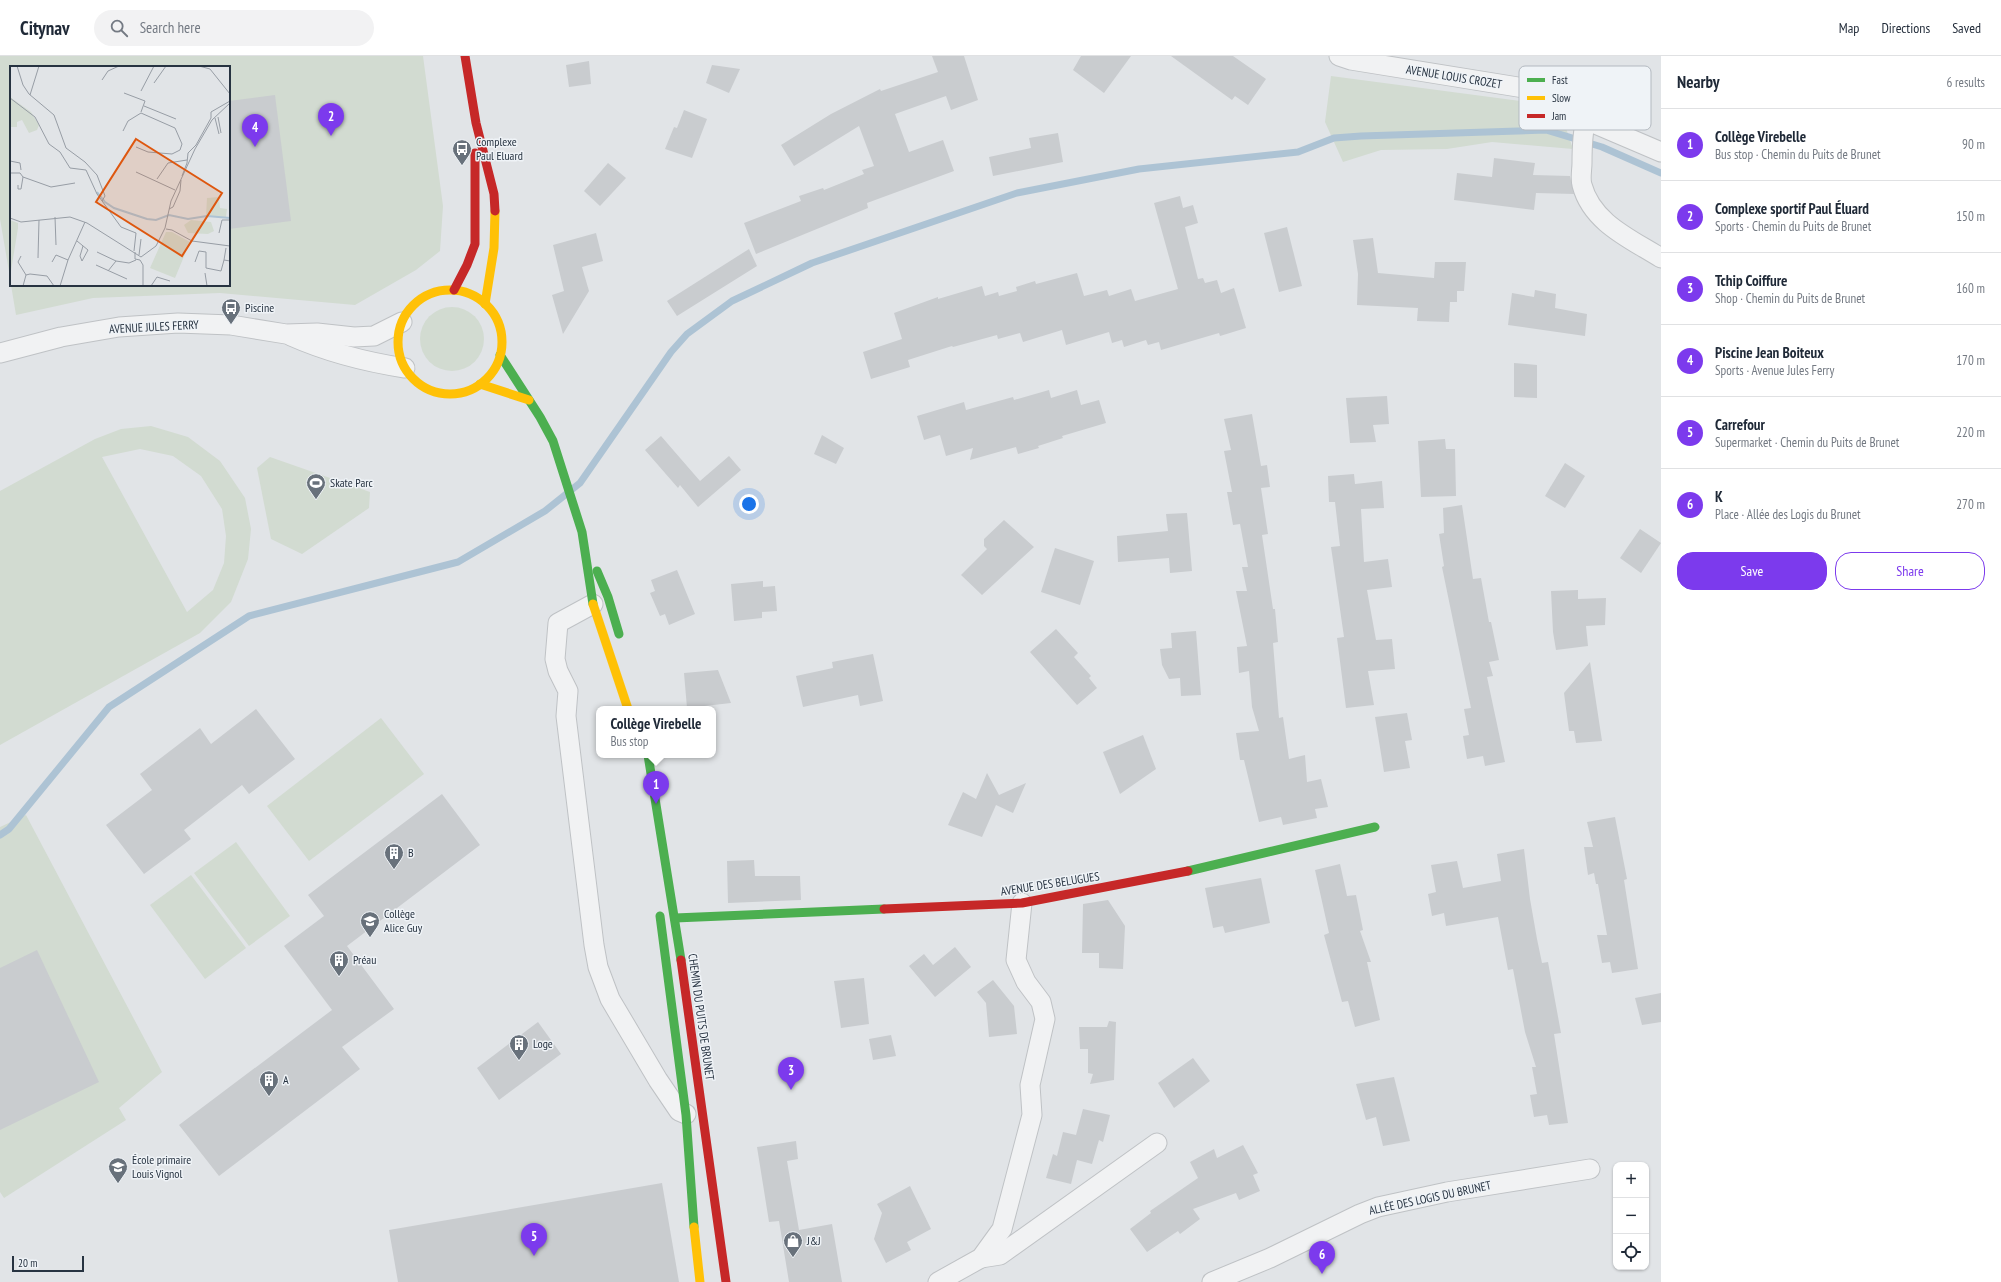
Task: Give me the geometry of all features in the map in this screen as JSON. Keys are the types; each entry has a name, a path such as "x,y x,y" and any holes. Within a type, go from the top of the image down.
{"street":[{"path":"465,56 476,123 494,194 496,221 494,248 485,304"},
{"name":"AVENUE LOUIS CROZET","path":"1339,56 1351,60 1519,87"},
{"path":"454,290 467,265 474,244 476,223 476,123"},
{"path":"1585,130 1582,154 1582,183 1585,194 1599,216 1610,226 1661,258"},
{"name":"AVENUE LOUIS CROZET","path":"1591,130 1661,152"},
{"path":"442,290 454,290 476,297 485,304 494,314 500,327 502,341 500,354 493,371 480,384 467,391 453,394 425,388 414,379 405,368 400,357 398,346 402,322 408,310 418,300 442,290"},
{"name":"AVENUE JULES FERRY","path":"0,354 61,337 119,327 178,323 231,325 286,334 317,333 354,337 374,336 402,322"},
{"name":"AVENUE JULES FERRY","path":"286,334 318,348 384,365 405,368"},
{"path":"500,354 553,441 582,532 608,597 621,642"},
{"path":"480,384 529,400"},
{"path":"582,532 594,604 627,706"},
{"path":"594,604 558,623 555,659 558,671 568,691 566,716 598,967 610,998 626,1028 679,1111 686,1114"},
{"name":"CHEMIN DU PUITS DE BRUNET","path":"648,758 675,918 726,1282"},
{"name":"AVENUE DES BELUGUES","path":"675,918 1022,903 1171,876 1375,828"},
{"path":"981,1258 1002,1229 1016,1178 1032,1116 1030,1085 1045,1019 1041,1002 1026,982 1016,960 1022,903"},
{"path":"659,909 686,1114 690,1159 694,1243 700,1282"},
{"path":"938,1282 981,1258 1000,1255 1157,1143"},
{"name":"ALLÉE DES LOGIS DU BRUNET","path":"1212,1282 1270,1258 1360,1214 1378,1207 1447,1192 1590,1169"}],"shaded area":[{"path":"0,56 423,56 443,206 440,251 416,270 355,305 220,293 93,298 16,315 11,286 230,286 230,66 10,66 10,277 0,219"},
{"path":"1331,76 1519,101 1519,130 1567,130 1573,149 1492,142 1447,149 1381,150 1343,162 1325,122"},
{"path":"452,307 470,312 475,316 479,321 484,339 479,357 475,362 470,366 452,371 434,366 429,362 425,357 420,339 425,321 429,316 434,312"},
{"path":"151,426 188,437 220,461 245,498 251,529 248,559 231,602 200,633 0,745 0,491 95,439 121,429","holes":["140,449 173,456 201,476 222,509 226,536 224,563 213,590 187,612 102,457"]},
{"name":"Skate Parc","path":"270,457 370,492 369,508 302,554 271,539 257,468"},
{"path":"381,718 424,774 309,861 267,806"},
{"path":"26,815 162,1072 119,1108 126,1120 4,1198 0,1192 0,827"},
{"path":"236,842 290,916 249,946 194,873"},
{"path":"191,875 246,948 205,979 150,905"}],"building":[{"path":"932,56 964,56 978,100 951,110 946,96 895,114 909,152 943,140 954,171 867,203 868,208 756,254 744,223 801,201 799,196 823,188 824,190 864,174 862,170 874,166 859,126 794,166 781,145 831,114 880,89 881,91 938,72"},
{"path":"1081,56 1131,56 1104,93 1073,70"},
{"path":"1171,56 1233,56 1266,79 1248,105 1235,96 1232,100"},
{"path":"589,61 591,84 569,87 566,65"},
{"path":"712,65 740,69 729,93 706,83"},
{"path":"275,95 291,221 230,229 230,101"},
{"path":"684,110 707,119 692,158 665,149 674,127 677,128"},
{"path":"1058,133 1063,162 993,176 989,157 1031,148 1029,138"},
{"path":"1494,158 1535,163 1533,175 1570,176 1574,194 1536,193 1534,210 1454,200 1457,173 1492,177"},
{"path":"608,163 626,178 600,206 584,191"},
{"path":"1180,196 1183,208 1193,205 1198,223 1185,227 1198,279 1203,278 1205,283 1217,280 1221,293 1234,288 1246,328 1220,336 1219,333 1161,350 1159,342 1148,345 1146,340 1124,347 1122,340 1112,343 1109,332 1066,345 1062,330 1023,342 1020,333 998,339 997,335 953,347 952,346 908,360 910,367 871,379 863,352 902,339 894,313 938,297 938,299 982,286 985,296 998,292 999,296 1017,291 1016,287 1035,281 1036,284 1077,273 1084,296 1107,290 1109,296 1131,289 1135,301 1178,289 1154,203"},
{"path":"1287,227 1302,286 1279,292 1264,233"},
{"path":"596,233 603,261 582,267 589,291 563,334 552,295 564,291 553,245"},
{"path":"1373,238 1378,273 1434,278 1435,262 1466,262 1464,291 1457,291 1457,302 1450,302 1449,322 1417,321 1418,308 1357,305 1358,274 1353,240"},
{"path":"749,249 757,266 677,316 667,301"},
{"path":"1535,290 1556,294 1555,308 1587,314 1585,336 1508,325 1512,293 1534,297"},
{"path":"1514,363 1537,365 1537,398 1514,397"},
{"path":"1049,390 1051,398 1077,390 1081,405 1099,400 1106,423 1062,436 1063,438 1038,446 1039,448 1018,454 1016,447 970,460 973,448 946,456 940,435 924,440 917,416 964,402 966,410 1013,397 1014,400"},
{"path":"1387,396 1389,424 1373,425 1376,442 1350,443 1346,398"},
{"path":"1252,414 1261,466 1267,465 1270,487 1261,488 1268,534 1262,535 1273,609 1275,609 1278,642 1273,643 1279,718 1283,717 1289,759 1305,755 1307,782 1321,779 1328,807 1315,809 1317,818 1283,825 1281,817 1259,822 1244,760 1240,760 1236,733 1259,731 1252,707 1249,671 1239,673 1237,647 1247,646 1236,591 1247,591 1242,567 1248,567 1240,524 1233,525 1227,492 1232,492 1224,451 1231,450 1224,419"},
{"path":"822,435 844,448 836,464 814,454"},
{"path":"661,436 700,481 729,456 741,470 698,507 680,485 678,488 645,450"},
{"path":"1445,439 1446,449 1455,449 1456,496 1421,497 1418,441"},
{"path":"1565,463 1585,476 1565,508 1545,496"},
{"path":"1354,474 1355,484 1382,481 1384,508 1361,509 1364,562 1388,559 1392,587 1367,590 1376,640 1392,639 1395,669 1368,671 1374,705 1346,708 1337,638 1344,637 1331,547 1340,546 1335,502 1329,502 1328,476"},
{"path":"1462,505 1473,579 1481,578 1489,622 1491,622 1499,660 1489,662 1493,676 1487,677 1505,762 1485,766 1483,756 1467,759 1463,736 1469,735 1464,709 1471,708 1442,567 1444,566 1439,534 1444,533 1443,508"},
{"path":"1187,513 1192,571 1170,573 1169,558 1118,562 1117,536 1168,531 1166,514"},
{"path":"1004,520 1034,547 982,595 961,575 987,549 984,546 984,539"},
{"path":"1640,529 1661,543 1641,573 1620,558"},
{"path":"1055,548 1094,561 1080,605 1041,592"},
{"path":"677,570 695,614 669,625 665,614 660,616 650,593 655,591 651,580"},
{"path":"763,581 763,587 775,586 777,611 762,612 762,618 734,621 731,584"},
{"path":"1578,590 1578,599 1606,598 1605,625 1586,626 1588,646 1556,650 1553,632 1551,591"},
{"path":"1056,629 1078,653 1074,657 1091,676 1089,678 1097,688 1077,705 1030,652"},
{"path":"1196,631 1201,695 1181,696 1180,678 1169,679 1162,665 1160,649 1172,648 1171,633"},
{"path":"873,654 883,701 860,706 858,695 803,707 796,676 833,668 832,662"},
{"path":"1590,662 1602,741 1576,743 1574,731 1569,731 1564,693"},
{"path":"718,670 731,703 705,706 687,706 684,673"},
{"path":"256,709 295,759 249,794 242,785 184,830 191,839 144,874 106,825 152,790 140,774 200,728 211,744"},
{"path":"1407,713 1412,740 1405,741 1410,768 1384,772 1375,717"},
{"path":"1143,735 1156,769 1120,794 1103,752"},
{"path":"987,773 999,795 1026,783 1013,813 996,805 982,837 948,825 963,792 976,799"},
{"path":"442,794 480,845 347,946 394,1009 342,1047 360,1069 219,1176 179,1125 332,1010 284,946 324,916 308,895"},
{"path":"1615,817 1627,879 1624,880 1638,969 1612,973 1610,962 1602,963 1597,935 1607,935 1598,884 1596,884 1594,873 1588,875 1584,847 1593,847 1587,822"},
{"path":"1524,849 1530,899 1537,939 1542,963 1548,962 1561,1033 1554,1034 1568,1123 1549,1125 1547,1115 1534,1117 1530,1095 1537,1094 1532,1067 1536,1067 1525,1032 1513,969 1508,970 1498,917 1446,926 1444,913 1432,916 1428,894 1436,892 1431,865 1457,861 1463,888 1501,881 1497,854"},
{"path":"754,860 755,876 800,876 801,900 728,903 727,861"},
{"path":"1340,864 1347,896 1356,895 1363,930 1360,931 1371,962 1367,962 1380,1020 1355,1027 1348,1001 1342,1002 1324,935 1329,933 1315,870"},
{"path":"1261,878 1270,923 1225,933 1223,926 1213,928 1205,888"},
{"path":"1108,900 1125,926 1123,969 1099,968 1099,953 1082,953 1083,904"},
{"path":"955,947 971,967 935,997 909,966 924,954 933,965"},
{"path":"37,950 99,1082 0,1130 0,968"},
{"path":"864,978 869,1024 841,1028 834,981"},
{"path":"993,980 1014,1006 1017,1034 989,1037 986,1003 977,992"},
{"path":"1661,993 1661,1022 1642,1025 1635,998"},
{"path":"1109,1021 1116,1022 1114,1080 1090,1084 1093,1074 1088,1073 1088,1049 1080,1049 1079,1027 1107,1027"},
{"name":"Loge","path":"538,1022 561,1054 499,1100 477,1068"},
{"path":"891,1035 896,1056 873,1060 869,1039"},
{"path":"1193,1058 1210,1081 1174,1108 1158,1083"},
{"path":"1394,1077 1410,1141 1383,1146 1376,1117 1366,1120 1356,1084"},
{"path":"1083,1109 1110,1115 1103,1142 1099,1140 1092,1164 1077,1160 1071,1184 1046,1178 1053,1154 1057,1156 1063,1132 1076,1135"},
{"path":"796,1141 798,1159 787,1161 799,1230 832,1224 842,1282 789,1282 779,1221 769,1222 757,1147"},
{"path":"1243,1145 1258,1173 1253,1175 1260,1191 1239,1200 1236,1193 1193,1209 1200,1219 1180,1234 1178,1231 1147,1252 1130,1229 1151,1213 1150,1211 1198,1178 1190,1162 1214,1149 1217,1158"},
{"path":"662,1183 679,1282 398,1282 389,1230"},
{"path":"910,1186 931,1229 907,1242 911,1250 886,1263 874,1239 882,1213 877,1204"}],"waterway":[{"path":"0,835 9,829 109,707 249,616 458,562 545,511 580,483 671,352 687,334 732,301 812,263 1017,193 1139,169 1298,152 1334,138 1546,130 1602,147 1661,173"}],"traffic: fast":[{"path":"500,355 540,417 553,441 582,532 593,604"},
{"path":"597,571 608,597 619,634"},
{"path":"648,758 681,960"},
{"path":"1188,871 1375,827"},
{"path":"675,918 884,909"},
{"path":"660,916 686,1115 694,1227"}],"traffic: slow":[{"path":"485,304 494,248 495,211"},
{"path":"450,290 470,294 487,305 498,322 502,342 498,362 487,379 470,390 450,394 430,390 413,379 402,362 398,342 402,322 413,305 430,294 450,290"},
{"path":"480,384 529,400"},
{"path":"593,604 627,706"},
{"path":"694,1227 700,1282"}],"traffic: jam":[{"path":"465,56 476,123 494,194 495,211"},
{"path":"454,290 467,265 475,244 475,153"},
{"path":"884,909 1022,903 1188,871"},
{"path":"681,960 726,1282"}],"place":[{"name":"Complexe sportif Paul Éluard","path":"331,136"},
{"name":"Piscine Jean Boiteux","path":"255,147"},
{"name":"Complexe Paul Eluard","path":"462,166"},
{"name":"Piscine","path":"231,325"},
{"name":"Skate Parc","path":"316,500"},
{"name":"Collège Virebelle","path":"656,804"},
{"name":"B","path":"394,870"},
{"name":"Collège Alice Guy","path":"370,938"},
{"name":"Préau","path":"339,977"},
{"name":"Loge","path":"519,1061"},
{"name":"Tchip Coiffure","path":"791,1090"},
{"name":"A","path":"269,1097"},
{"name":"École primaire Louis Vignol","path":"118,1184"},
{"name":"Carrefour","path":"534,1256"},
{"name":"J&J","path":"793,1258"},
{"name":"K","path":"1322,1274"}]}
